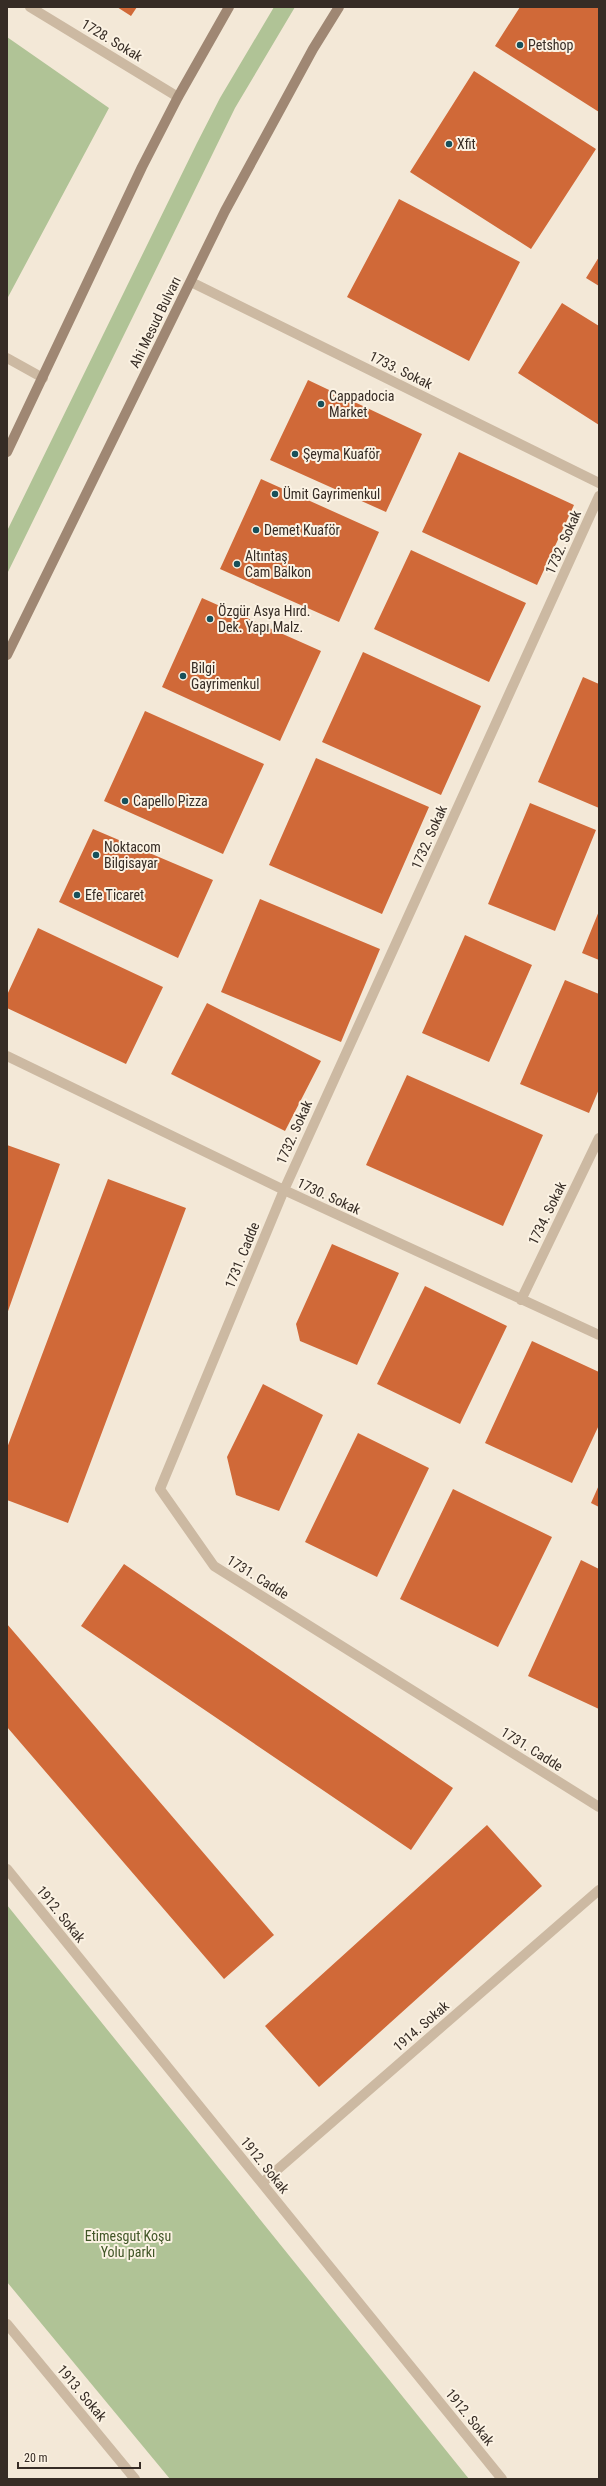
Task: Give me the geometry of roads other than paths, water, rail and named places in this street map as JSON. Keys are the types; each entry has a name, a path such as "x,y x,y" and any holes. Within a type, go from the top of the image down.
{"main road":[{"path":"7,452 142,167 178,97 229,7"},
{"name":"Ahi Mesud Bulvarı","path":"7,655 191,282 277,114 339,7"}],"street":[{"name":"1728. Sokak","path":"30,7 178,97"},
{"name":"1733. Sokak","path":"191,282 599,483"},
{"path":"7,358 43,378"},
{"name":"1732. Sokak","path":"284,1190 599,496"},
{"name":"1730. Sokak","path":"7,1056 284,1190 599,1335"},
{"name":"1734. Sokak","path":"521,1300 599,1138"},
{"name":"1731. Cadde","path":"284,1190 160,1489 214,1566 599,1807"},
{"name":"1912. Sokak","path":"7,1869 502,2479"},
{"name":"1914. Sokak","path":"262,2183 599,1890"},
{"name":"1913. Sokak","path":"7,2324 136,2479"}],"place":[{"name":"Petshop","path":"520,45"},
{"name":"Xfit","path":"449,144"},
{"name":"Cappadocia Market","path":"321,404"},
{"name":"Şeyma Kuaför","path":"295,454"},
{"name":"Ümit Gayrimenkul","path":"275,494"},
{"name":"Demet Kuaför","path":"256,530"},
{"name":"Altıntaş Cam Balkon","path":"237,564"},
{"name":"Özgür Asya Hırd. Dek. Yapı Malz.","path":"210,619"},
{"name":"Bilgi Gayrimenkul","path":"183,676"},
{"name":"Capello Pizza","path":"125,801"},
{"name":"Noktacom Bilgisayar","path":"96,855"},
{"name":"Efe Ticaret","path":"77,895"}],"park label":[{"name":"Etimesgut Koşu Yolu parkı","path":"128,2244"}]}
